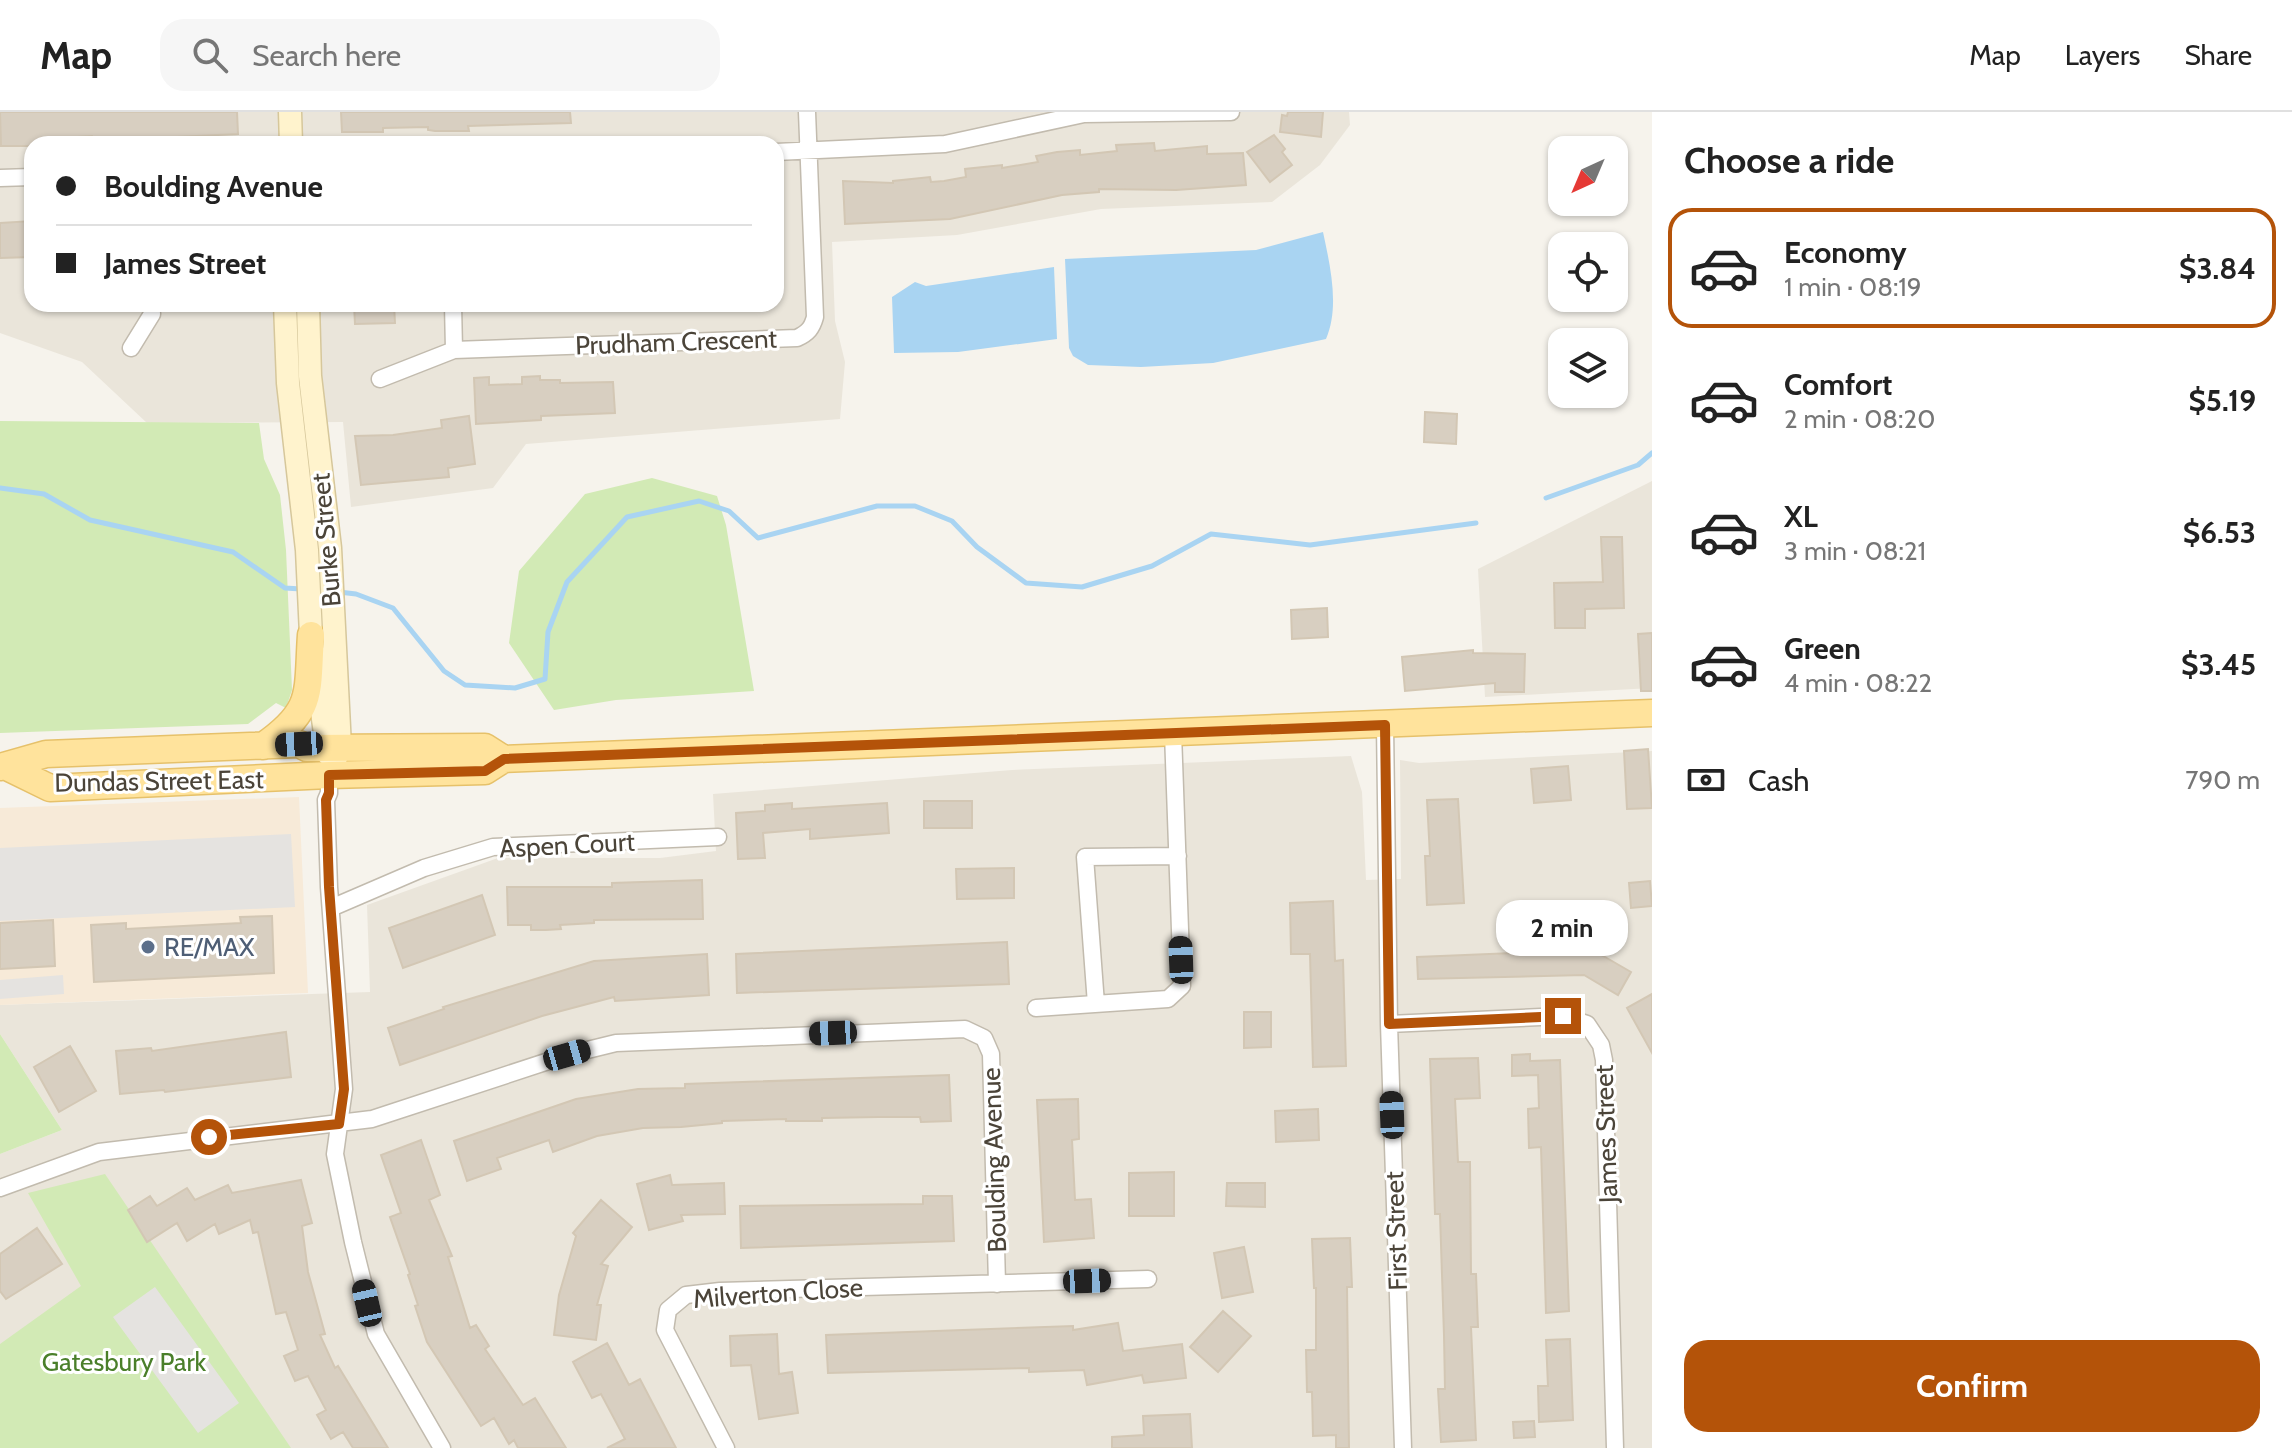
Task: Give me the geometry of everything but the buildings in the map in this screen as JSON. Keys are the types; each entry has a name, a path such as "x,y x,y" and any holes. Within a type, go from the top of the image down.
{"main road":[{"path":"263,746 287,730 299,717 322,634"},
{"name":"Dundas Street East","path":"2,766 50,788 329,784 485,771 504,759 1652,713"},
{"name":"Dundas Street East","path":"2,766 46,754 299,744 307,748 485,747 504,759"}],"street":[{"path":"290,112 291,136"},
{"path":"807,112 808,150"},
{"path":"784,152 945,144 1084,114 1231,112"},
{"name":"Prudham Crescent","path":"454,350 797,338 805,335 815,317 808,150"},
{"path":"0,178 24,177"},
{"path":"131,348 152,312"},
{"name":"Burke Street","path":"285,312 288,383 307,550 322,634"},
{"name":"Burke Street","path":"308,312 310,376 330,548 322,634"},
{"path":"380,379 454,350 453,312"},
{"path":"322,634 334,747 326,800 344,1089 335,1154 376,1334 442,1448"},
{"name":"First Street","path":"1385,725 1389,1024 1403,1448"},
{"path":"1036,1008 1168,999 1182,986 1173,733"},
{"name":"Aspen Court","path":"331,908 424,868 493,847 718,837"},
{"path":"1096,1004 1085,857 1178,856"},
{"name":"James Street","path":"1389,1024 1563,1016 1587,1024 1601,1045 1607,1122 1615,1448"},
{"name":"Boulding Avenue","path":"0,1188 99,1152 372,1119 555,1059 616,1043 965,1029 984,1038 991,1054 997,1284"},
{"name":"Milverton Close","path":"726,1448 665,1330 668,1310 686,1295 720,1291 1148,1279"}],"shaded area":[{"path":"0,112 1349,112 1350,125 1320,165 1272,202 1101,209 957,235 832,242 835,321 845,362 840,419 526,444 493,488 351,507 343,422 147,423 82,362 0,333"},
{"path":"1652,481 1652,688 1485,697 1478,569"},
{"path":"1652,751 1652,1448 0,1448 0,1154 62,1130 0,1034 0,1005 370,992 367,905 498,858 660,858 716,851 713,794 1012,770 1351,756 1362,792 1366,880 1401,879 1400,760 1419,763"},
{"path":"299,797 308,993 0,1005 0,808"},
{"path":"291,834 295,907 0,921 0,848"},
{"path":"63,975 64,994 0,999 0,980"},
{"path":"155,1287 239,1403 198,1433 113,1317"}],"green space":[{"path":"0,421 259,423 264,459 280,495 286,550 292,690 286,708 276,703 248,724 0,733"},
{"path":"652,478 717,496 726,525 754,691 616,700 554,710 509,643 519,571 585,494"},
{"path":"0,1034 62,1130 0,1154"},
{"name":"Gatesbury Park","path":"105,1174 291,1448 0,1448 0,1344 81,1286 28,1193"}],"water":[{"path":"1323,232 1333,300 1326,339 1213,363 1141,367 1088,365 1073,356 1069,348 1065,259 1256,250"},
{"path":"1054,267 1057,339 958,352 894,353 892,297 915,282 926,286"}],"waterway":[{"path":"1546,498 1638,465 1652,453"},
{"path":"0,488 44,494 90,520 233,552 285,588 301,589"},
{"path":"339,592 356,594 393,608 444,671 465,685 515,688 545,679 548,632 567,582 627,517 699,501 729,511 758,538 877,506 915,506 952,521 977,547 1026,583 1082,587 1152,566 1211,534 1310,545 1476,523"}],"place":[{"name":"RE/MAX","path":"148,947"}],"route":[{"path":"209,1137 339,1124 344,1089 329,887 326,800 329,775 485,771 504,759 1385,725 1389,1024 1563,1016"}]}
